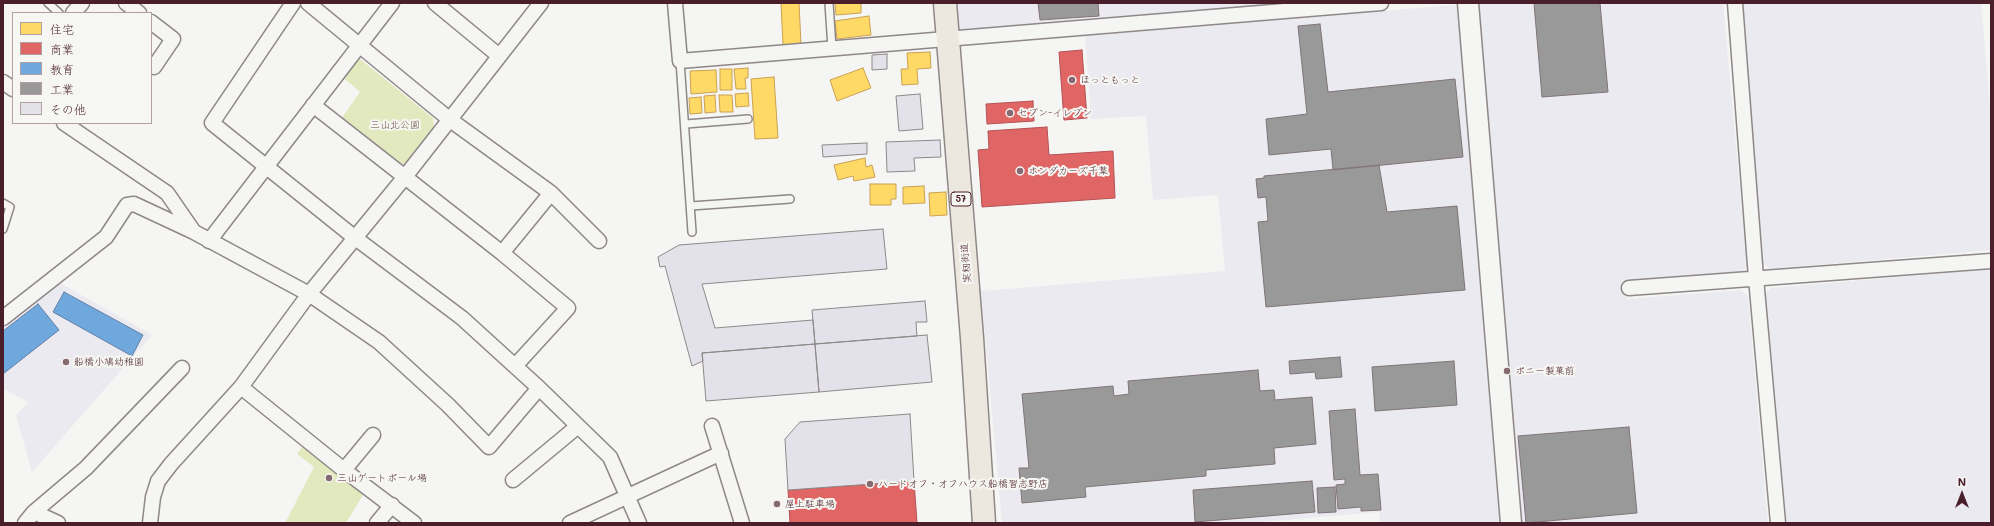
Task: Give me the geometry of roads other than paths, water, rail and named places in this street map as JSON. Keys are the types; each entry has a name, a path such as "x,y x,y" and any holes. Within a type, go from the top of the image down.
{"main road":[{"name":"実籾街道","path":"945,3 972,338 984,523"}],"street":[{"path":"74,12 82,3"},
{"path":"126,3 138,12"},
{"path":"293,3 212,123 354,237 462,318 539,388 610,457 639,523"},
{"path":"308,3 449,118 551,193 599,241"},
{"path":"209,241 392,3"},
{"path":"435,3 498,55"},
{"path":"150,523 152,497 158,481 171,464 241,387 309,294 354,237 404,178 498,55 541,3"},
{"path":"675,3 680,61 1381,3"},
{"path":"1468,3 1511,523"},
{"path":"1735,3 1756,278 1778,523"},
{"path":"152,23 173,39 154,67"},
{"path":"313,106 502,253 568,308 515,366"},
{"path":"65,124 167,193 194,232"},
{"path":"502,253 551,193"},
{"path":"3,318 106,237 127,205 134,204 194,232 309,294 379,342 448,405 489,447 539,388"},
{"path":"1629,288 1991,261"},
{"path":"25,523 34,512 86,468 182,368"},
{"path":"241,387 344,470 414,523"},
{"path":"513,480 578,426"},
{"path":"712,426 742,523"},
{"path":"344,470 373,435"},
{"path":"570,523 627,495 721,453"},
{"path":"377,523 392,505"},
{"path":"34,512 58,523"}],"lane":[{"path":"48,3 58,12"},
{"path":"829,3 832,49"},
{"path":"680,61 686,124 692,232"},
{"path":"686,124 748,119"},
{"path":"691,206 790,199"},
{"path":"3,203 10,207 3,229"}],"place":[{"name":"ほっともっと","path":"1072,80"},
{"name":"セブン-イレブン","path":"1010,113"},
{"name":"ホンダカーズ千葉","path":"1020,171"},
{"name":"船橋小鳩幼稚園","path":"66,362"},
{"name":"ポニー製菓前","path":"1507,371"},
{"name":"三山ゲートボール場","path":"329,478"},
{"name":"ハードオフ・オフハウス船橋習志野店","path":"870,484"},
{"name":"屋上駐車場","path":"777,504"}],"park label":[{"name":"三山北公園","path":"395,125"}]}
